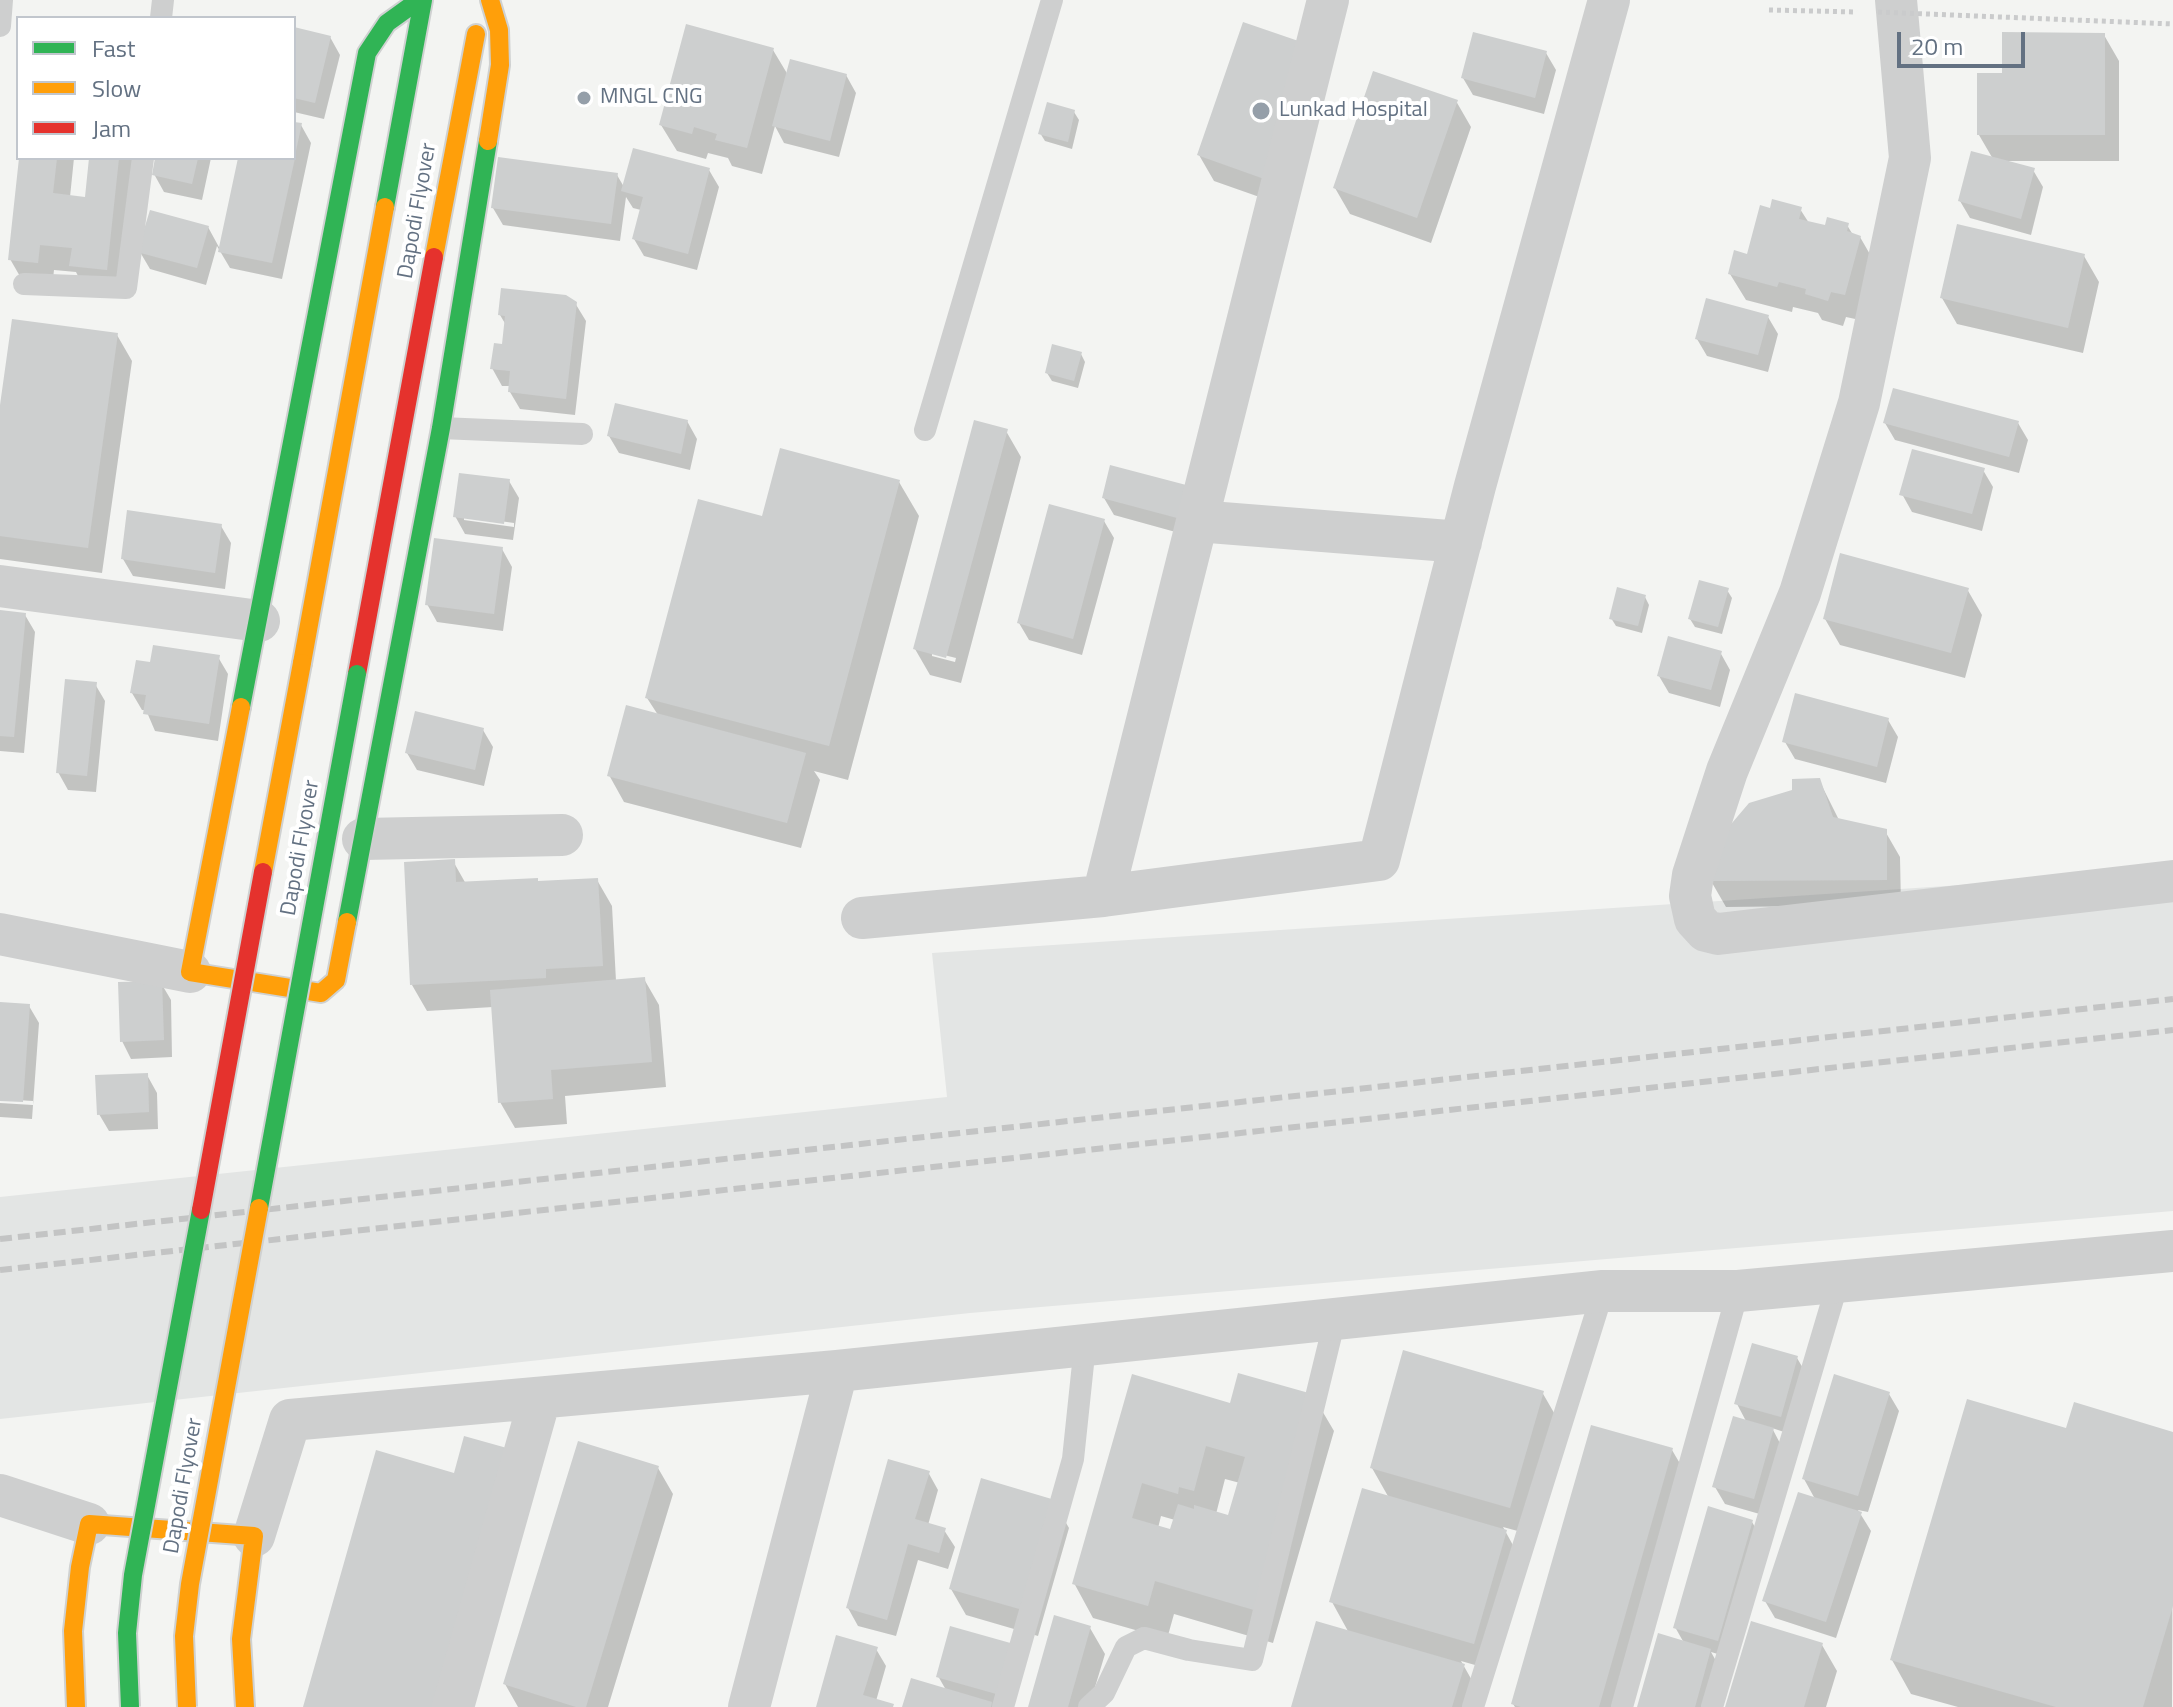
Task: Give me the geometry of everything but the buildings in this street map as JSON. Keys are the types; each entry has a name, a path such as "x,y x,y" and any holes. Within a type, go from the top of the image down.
{"main road":[{"path":"421,0 387,23 367,53 190,972 321,993 336,980 441,428 500,65 499,30 490,0"},
{"name":"Dapodi Flyover","path":"130,1707 127,1633 133,1575 421,0"},
{"name":"Dapodi Flyover","path":"187,1707 184,1636 190,1584 483,0"},
{"path":"76,1707 73,1631 80,1567 89,1524 254,1536 241,1639 245,1707"}],"street":[{"path":"1103,896 1328,0"},
{"path":"862,918 1103,896 1379,860 1461,542 1609,0"},
{"path":"1879,8 1910,158 1859,403 1800,593 1727,771 1693,875 1690,896 1695,919 1706,931 1718,934 2173,881"},
{"path":"1197,521 1461,542"},
{"path":"0,586 259,621"},
{"path":"363,839 562,835"},
{"path":"0,934 190,972"},
{"path":"254,1536 290,1420 837,1371 1603,1291 1738,1291 2173,1251"},
{"path":"749,1707 837,1371"},
{"path":"453,1707 540,1398"},
{"path":"0,1495 89,1524"}],"lane":[{"path":"0,26 2,0"},
{"path":"925,430 1052,0"},
{"path":"24,284 126,288 143,160"},
{"path":"441,428 582,434"},
{"path":"1712,1707 1838,1282"},
{"path":"1473,1707 1603,1291"},
{"path":"1622,1707 1738,1291"},
{"path":"1089,1707 1104,1693 1126,1647 1144,1638 1189,1650 1252,1660 1335,1319"},
{"path":"1003,1707 1073,1459 1085,1345"}],"path":[{"path":"1769,10 1879,8 2173,24"}],"shaded area":[{"path":"2173,871 2173,1211 970,1313 0,1419 0,1197 947,1097 932,953"}],"railway":[{"path":"0,1239 2173,999"},
{"path":"0,1270 2173,1030"}],"traffic: fast":[{"path":"241,707 367,53 387,23 419,0"},
{"path":"385,207 423,0"},
{"path":"347,922 441,428 488,141"},
{"path":"259,1208 357,674"},
{"path":"130,1707 127,1633 133,1575 201,1210"}],"traffic: slow":[{"path":"488,141 500,65 499,30 490,0"},
{"path":"434,257 476,34"},
{"path":"302,663 385,207"},
{"path":"263,872 302,663"},
{"path":"241,707 190,972 321,993 336,980 347,922"},
{"path":"187,1707 184,1636 190,1584 259,1208"},
{"path":"76,1707 73,1631 80,1567 89,1524 254,1536 241,1639 245,1707"}],"traffic: jam":[{"path":"357,674 434,257"},
{"path":"201,1210 263,872"}],"place":[{"name":"MNGL CNG","path":"584,98"},
{"name":"Lunkad Hospital","path":"1261,111"}]}
